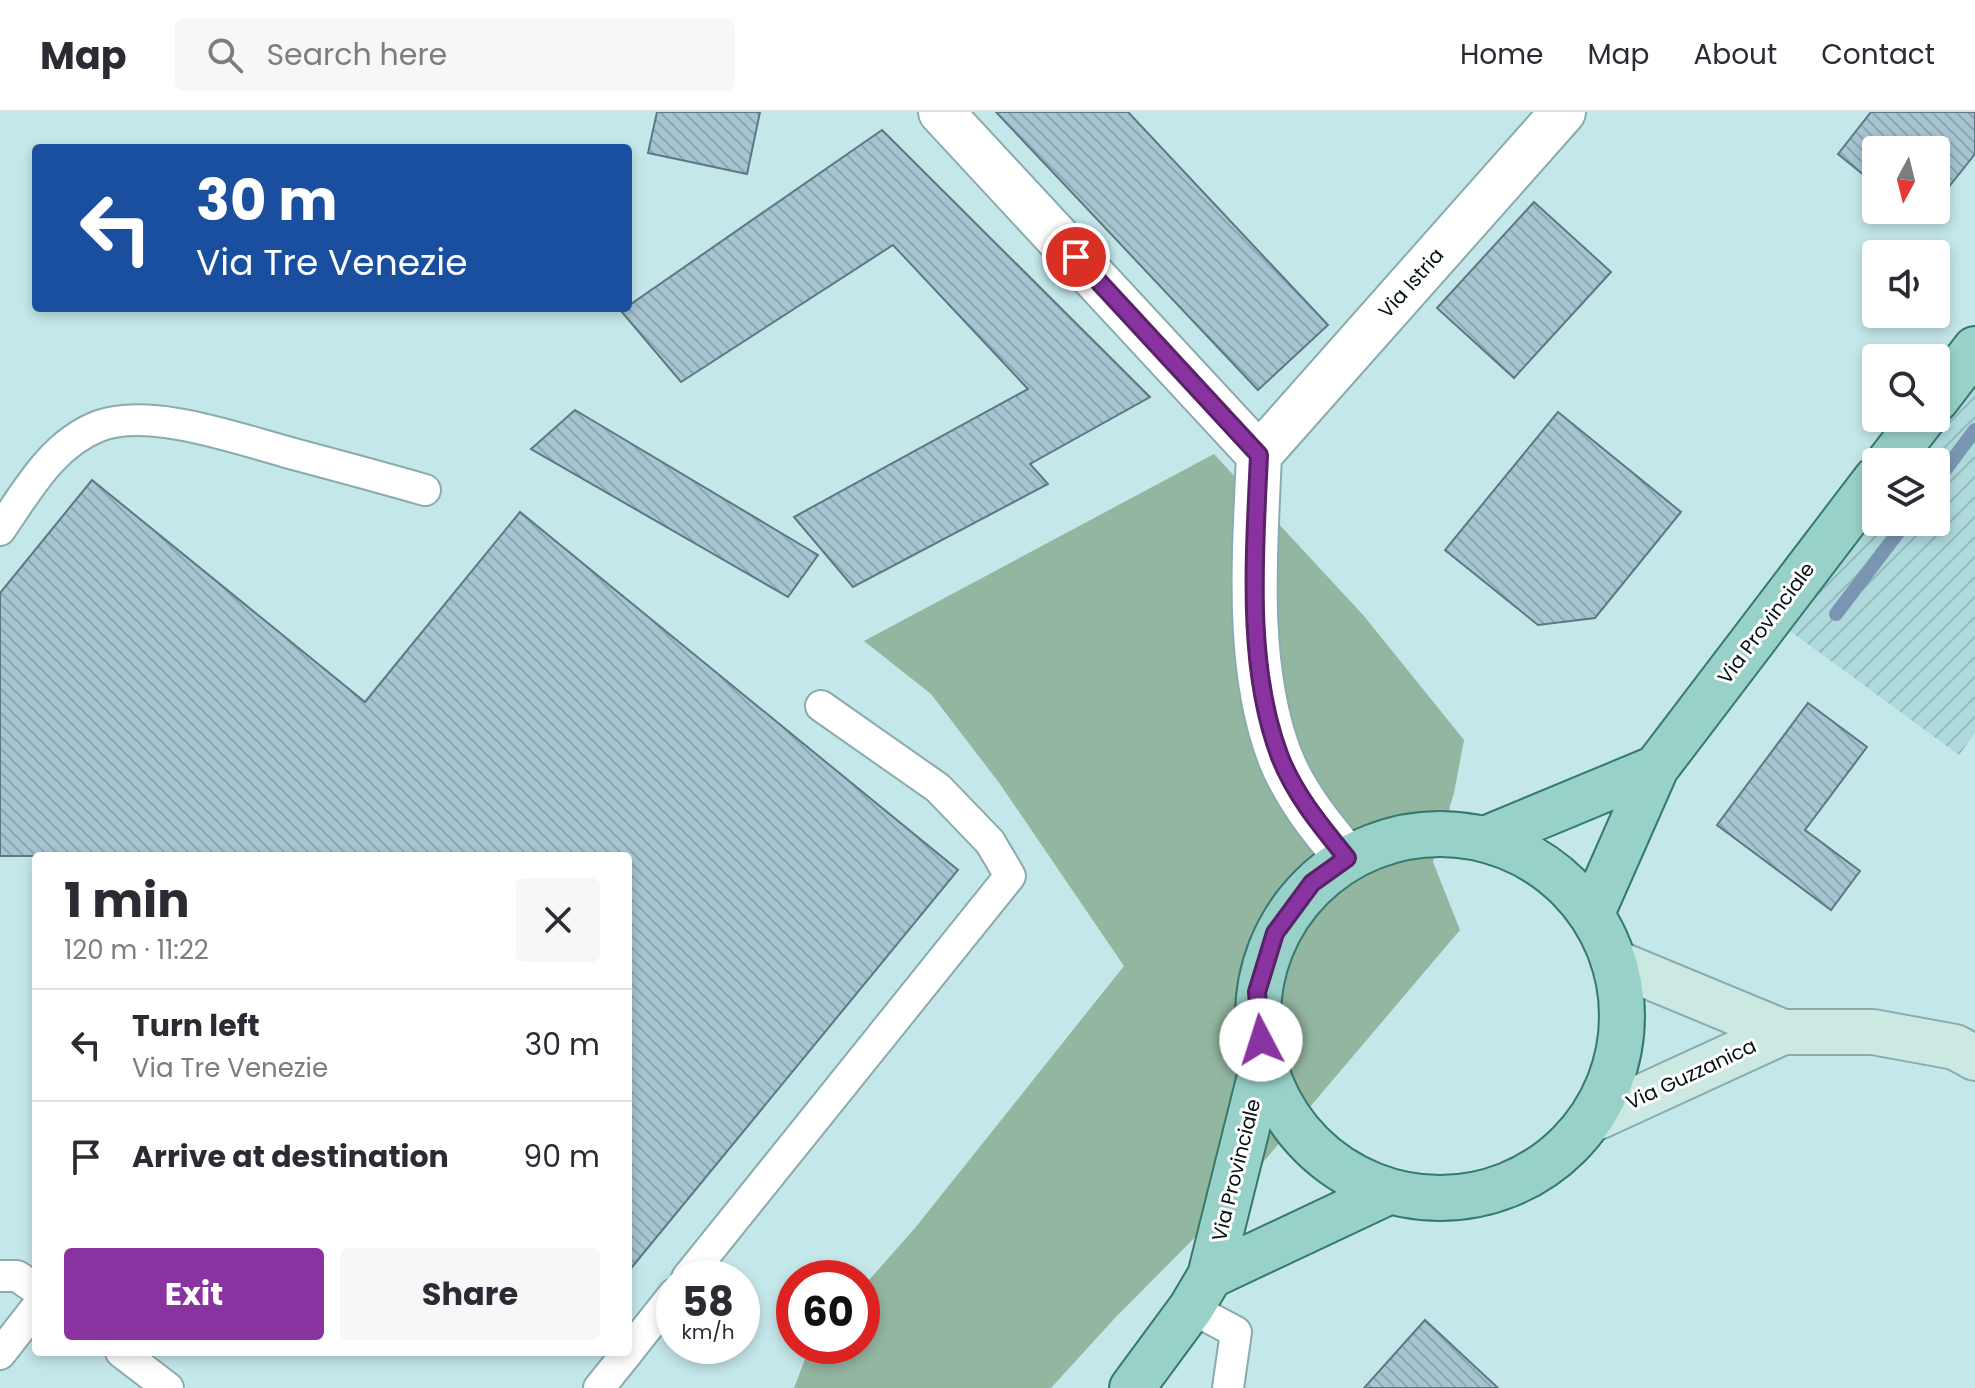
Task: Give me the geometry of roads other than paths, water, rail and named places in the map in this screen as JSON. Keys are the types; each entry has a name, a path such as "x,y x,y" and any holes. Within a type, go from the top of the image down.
{"main road":[{"path":"1950,382 1975,349"},
{"path":"1900,448 1912,432"},
{"name":"Via Provinciale","path":"1593,911 1656,768 1862,497"},
{"name":"Via Provinciale","path":"1485,839 1656,768"},
{"name":"Via Provinciale","path":"1423,833 1485,839 1555,873 1593,911 1614,962 1620,997 1614,1072 1598,1117 1570,1149 1546,1165 1494,1191 1438,1199 1386,1193 1323,1157 1282,1111 1263,1064 1257,992 1275,933 1312,883 1347,858 1423,833"},
{"name":"Via Provinciale","path":"1132,1388 1200,1292 1263,1064"},
{"name":"Via Provinciale","path":"1200,1292 1386,1193"}],"street":[{"path":"941,112 1259,455 1254,589 1263,697 1280,757 1309,812 1347,858"},
{"name":"Via Istria","path":"1259,455 1563,112"},
{"name":"Via Guzzanica","path":"1614,962 1783,1032 1873,1032 1955,1047 1975,1058"},
{"name":"Via Guzzanica","path":"1598,1117 1783,1032"}],"lane":[{"path":"0,530 39,473 55,456 77,438 101,425 130,421 192,426 425,490"},
{"path":"701,1260 1010,876 990,842 938,788 821,706"},
{"path":"0,1276 17,1276 32,1286"},
{"path":"1200,1292 1236,1332 1228,1388"},
{"path":"0,1354 32,1313"},
{"path":"632,1347 656,1317"},
{"path":"126,1356 168,1388"},
{"path":"599,1388 625,1356"}],"waterway":[{"path":"1950,463 1975,430"},
{"path":"1836,614 1895,536"}]}
